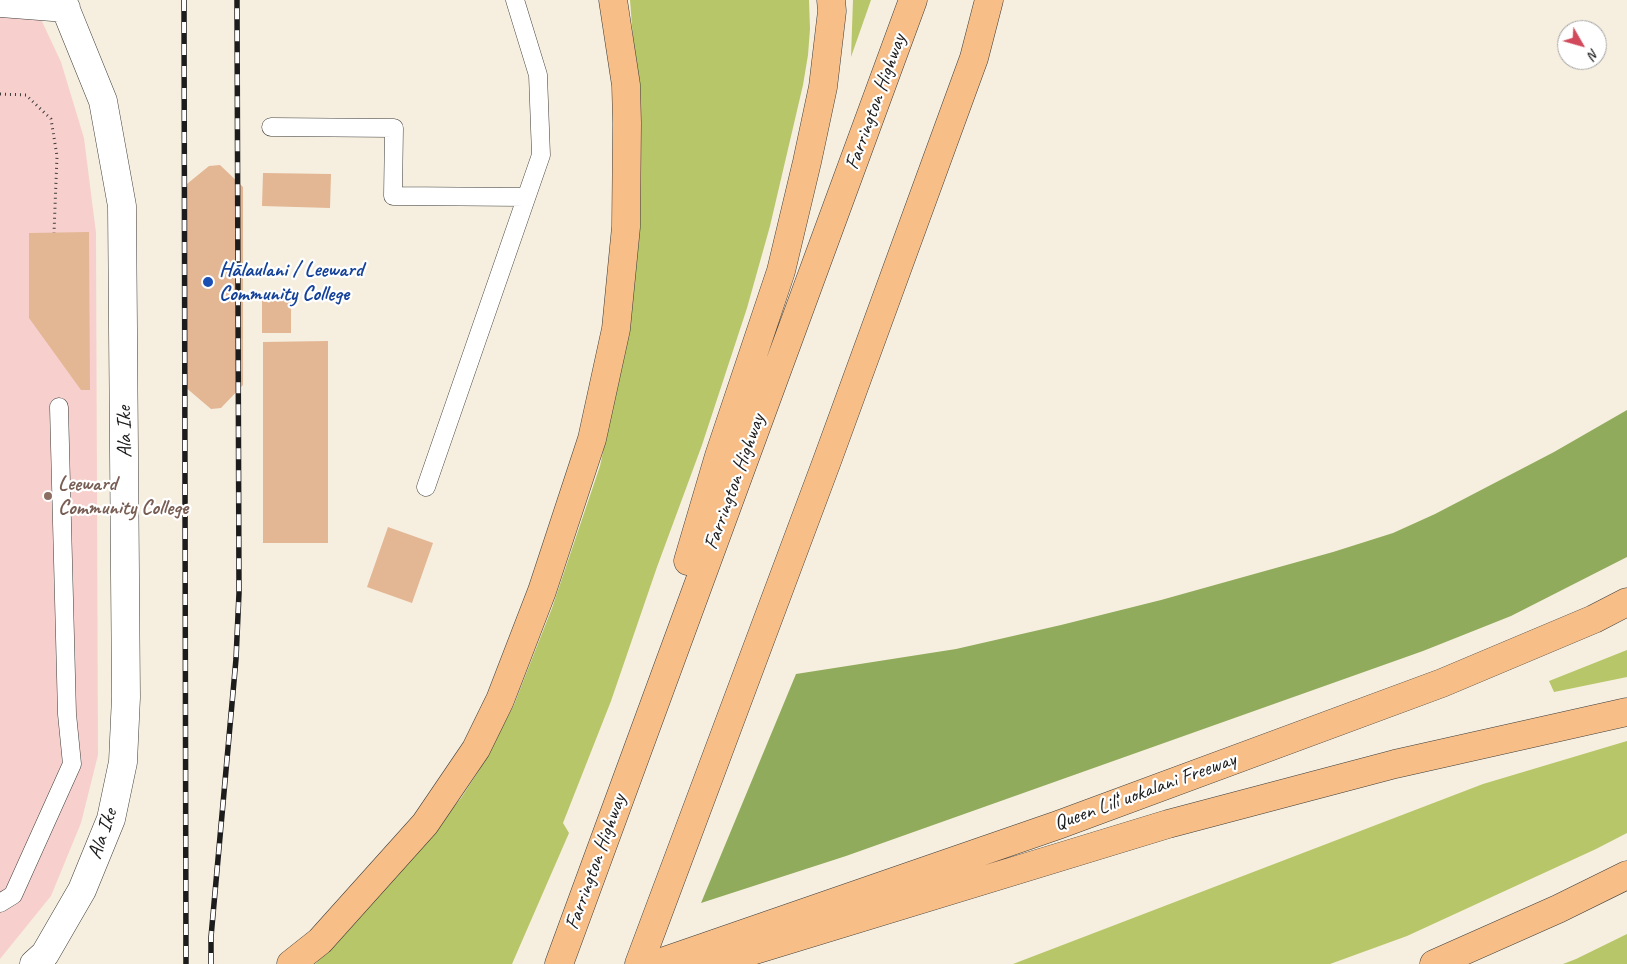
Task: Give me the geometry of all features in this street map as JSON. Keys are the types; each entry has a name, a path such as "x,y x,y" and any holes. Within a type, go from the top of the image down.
{"main road":[{"path":"291,964 320,941 425,824 476,749 500,700 542,591 592,439 616,329 626,227 627,123 626,85 613,0"},
{"path":"622,790 719,456 780,271 824,86 832,11 831,0"},
{"name":"Farrington Highway","path":"559,964 913,0"},
{"path":"974,58 989,0"},
{"path":"639,964 827,461 994,0"},
{"name":"Queen Liliʻuokalani Freeway","path":"656,964 1058,825 1424,689 1594,619 1627,602"},
{"path":"710,964 1177,822 1395,764 1627,712"},
{"path":"1434,964 1558,909 1627,875"}],"street":[{"name":"Ala Ike","path":"0,3 64,4 103,101 122,206 126,697 123,762 110,819 82,890 45,954 34,964"}],"lane":[{"path":"426,487 541,155 538,75 515,0"},
{"path":"271,127 394,128 393,196 526,196"},
{"path":"0,903 13,895 72,764 67,714 59,407"}],"path":[{"path":"0,94 26,95 51,119 57,156 54,233"}],"shaded area":[{"name":"Leeward Community College","path":"0,0 32,0 61,62 84,138 96,233 98,755 81,823 51,896 0,959"}],"green space":[{"path":"630,0 809,0 810,29 803,85 770,226 747,308 702,445 657,567 611,701 563,823 569,833 512,964 315,964 338,942 401,871 461,798 478,772 514,705 552,608 600,466 628,334 639,239 640,130"},
{"path":"853,0 871,0 851,57"},
{"path":"1627,410 1627,557 1511,616 1423,651 846,856 701,903 796,674 956,649 1061,625 1161,600 1333,552 1393,533 1435,514 1554,452"},
{"path":"1627,650 1627,677 1554,692 1549,681"},
{"path":"1627,741 1627,833 1407,936 1330,964 1013,964 1483,784"},
{"path":"1627,934 1627,964 1563,964 1576,959"}],"building":[{"path":"220,165 243,187 243,385 221,408 211,409 184,386 182,188 209,166"},
{"path":"263,173 331,174 330,208 262,206"},
{"path":"89,232 90,390 81,390 29,318 29,233"},
{"path":"262,298 291,298 291,333 262,333"},
{"path":"328,341 328,543 263,543 263,342"},
{"path":"388,527 433,543 412,603 367,587"}],"railway":[{"path":"184,0 186,964"},
{"path":"211,964 211,937 236,659 239,593 237,0"}],"place":[{"name":"Hālaulani / Leeward Community College","path":"208,282"},
{"name":"Leeward Community College","path":"48,496"}]}
